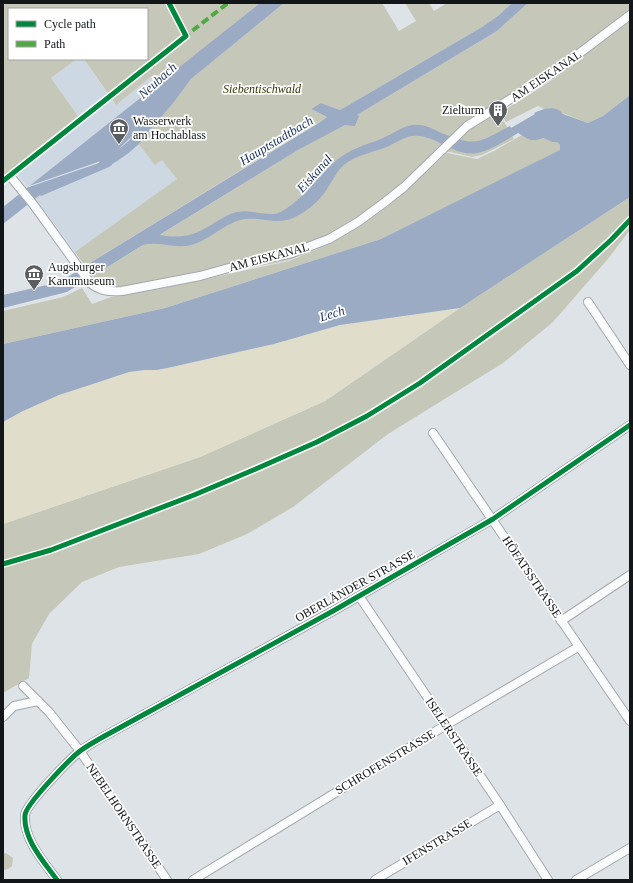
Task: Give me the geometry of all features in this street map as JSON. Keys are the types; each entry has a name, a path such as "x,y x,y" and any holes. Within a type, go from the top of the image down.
{"street":[{"name":"AM EISKANAL","path":"10,176 22,189 90,283 101,290 111,292 122,291 200,276 250,262 292,253 329,239 358,222 404,187 468,126 556,71 630,15"},
{"path":"588,302 630,365"},
{"name":"OBERLÄNDER STRASSE","path":"56,880 35,848 27,831 25,814 36,796 80,751 359,596 493,519 630,425"},
{"name":"HÖFATSSTRASSE","path":"433,433 630,721"},
{"path":"561,621 630,575"},
{"name":"ISELERSTRASSE","path":"359,596 500,805 548,880"},
{"name":"SCHROFENSTRASSE","path":"193,880 578,646"},
{"path":"23,686 49,712 80,751"},
{"path":"3,717 14,706 38,701"},
{"name":"NEBELHORNSTRASSE","path":"80,751 167,880"},
{"name":"IFENSTRASSE","path":"375,880 500,805"},
{"path":"576,880 630,848"}],"shaded area":[{"path":"76,60 85,60 115,105 153,75 160,84 233,138 141,206 75,252 14,169 78,116 51,78"}],"green space":[{"path":"3,3 260,3 160,84 153,75 116,105 85,60 148,60 148,8 8,8 8,60 76,60 51,78 78,116 3,177"},
{"name":"Siebentischwald","path":"284,3 382,3 399,31 416,21 405,3 429,3 434,11 447,3 512,3 499,15 482,27 340,110 321,103 311,109 327,117 85,266 75,252 177,179 162,160 155,165 138,143 174,102 191,79"},
{"path":"528,3 630,3 630,13 552,73 496,108 514,139 482,155 472,157 446,151 360,225 329,244 289,260 132,292 104,295 95,284 93,276 298,150 345,124 357,115 497,31"},
{"path":"630,18 630,95 603,116 588,123 550,108 544,109 538,106 506,122 500,113 560,75 585,53"},
{"path":"522,135 557,142 560,145 561,150 381,239 165,308 3,344 3,311 63,297 82,288 92,304 111,297 159,289 289,261 327,245 360,226 387,207 447,153 477,159"},
{"path":"630,197 630,230 607,260 553,322 503,363 388,434 293,507 247,534 199,554 119,567 82,582 49,614 32,644 29,678 3,693 3,524 200,457 325,401 460,308"},
{"path":"6,853 13,858 12,866 3,870 3,854"}],"sand":[{"path":"460,308 325,401 200,457 3,524 3,422 23,411 59,395 129,372 157,370 172,367 274,344 340,325"}],"water":[{"path":"260,3 284,3 191,79 174,102 136,146 130,138 111,156 114,160 111,162 112,165 41,196 40,195 3,224 3,207"},
{"name":"Lech","path":"512,3 528,3 497,31 357,115 359,116 355,126 345,125 298,150 160,235 177,237 193,234 224,217 237,212 249,211 267,214 279,213 303,195 336,160 346,153 383,138 401,128 417,125 424,126 461,140 476,141 490,137 510,126 511,128 535,114 534,113 549,108 557,109 563,114 588,123 603,116 630,95 630,197 460,308 340,325 274,344 172,367 157,370 129,372 59,395 23,411 3,422 3,344 165,308 381,239 560,150 560,145 557,142 552,142 543,138 530,140 518,133 488,150 477,153 459,152 426,137 408,137 389,146 350,160 339,171 319,200 310,208 293,218 281,221 245,219 224,227 198,243 191,245 143,245 67,292 3,308 3,295 60,282 317,124 327,117 311,109 321,103 340,110 482,27 499,15"}],"pier":[{"path":"111,156 112,157 99,163 26,188 98,162"}],"waterway":[{"path":"103,164 124,151 142,134"}],"marked path":[{"path":"183,38 228,3"}],"cycle path":[{"path":"3,181 186,36 169,3"},
{"path":"3,564 51,550 194,495 317,442 367,416 420,383 577,271 611,240 630,220"},
{"path":"57,880 35,850 27,833 25,815 27,809 40,792 80,751 101,738 333,611 493,519 630,425"}],"place":[{"name":"Zielturm","path":"498,127"},
{"name":"Wasserwerk am Hochablass","path":"119,145"},
{"name":"Augsburger Kanumuseum","path":"34,291"}],"water label":[{"name":"Neubach","path":"157,80"},
{"name":"Hauptstadtbach","path":"276,140"},
{"name":"Eiskanal","path":"314,173"}]}
